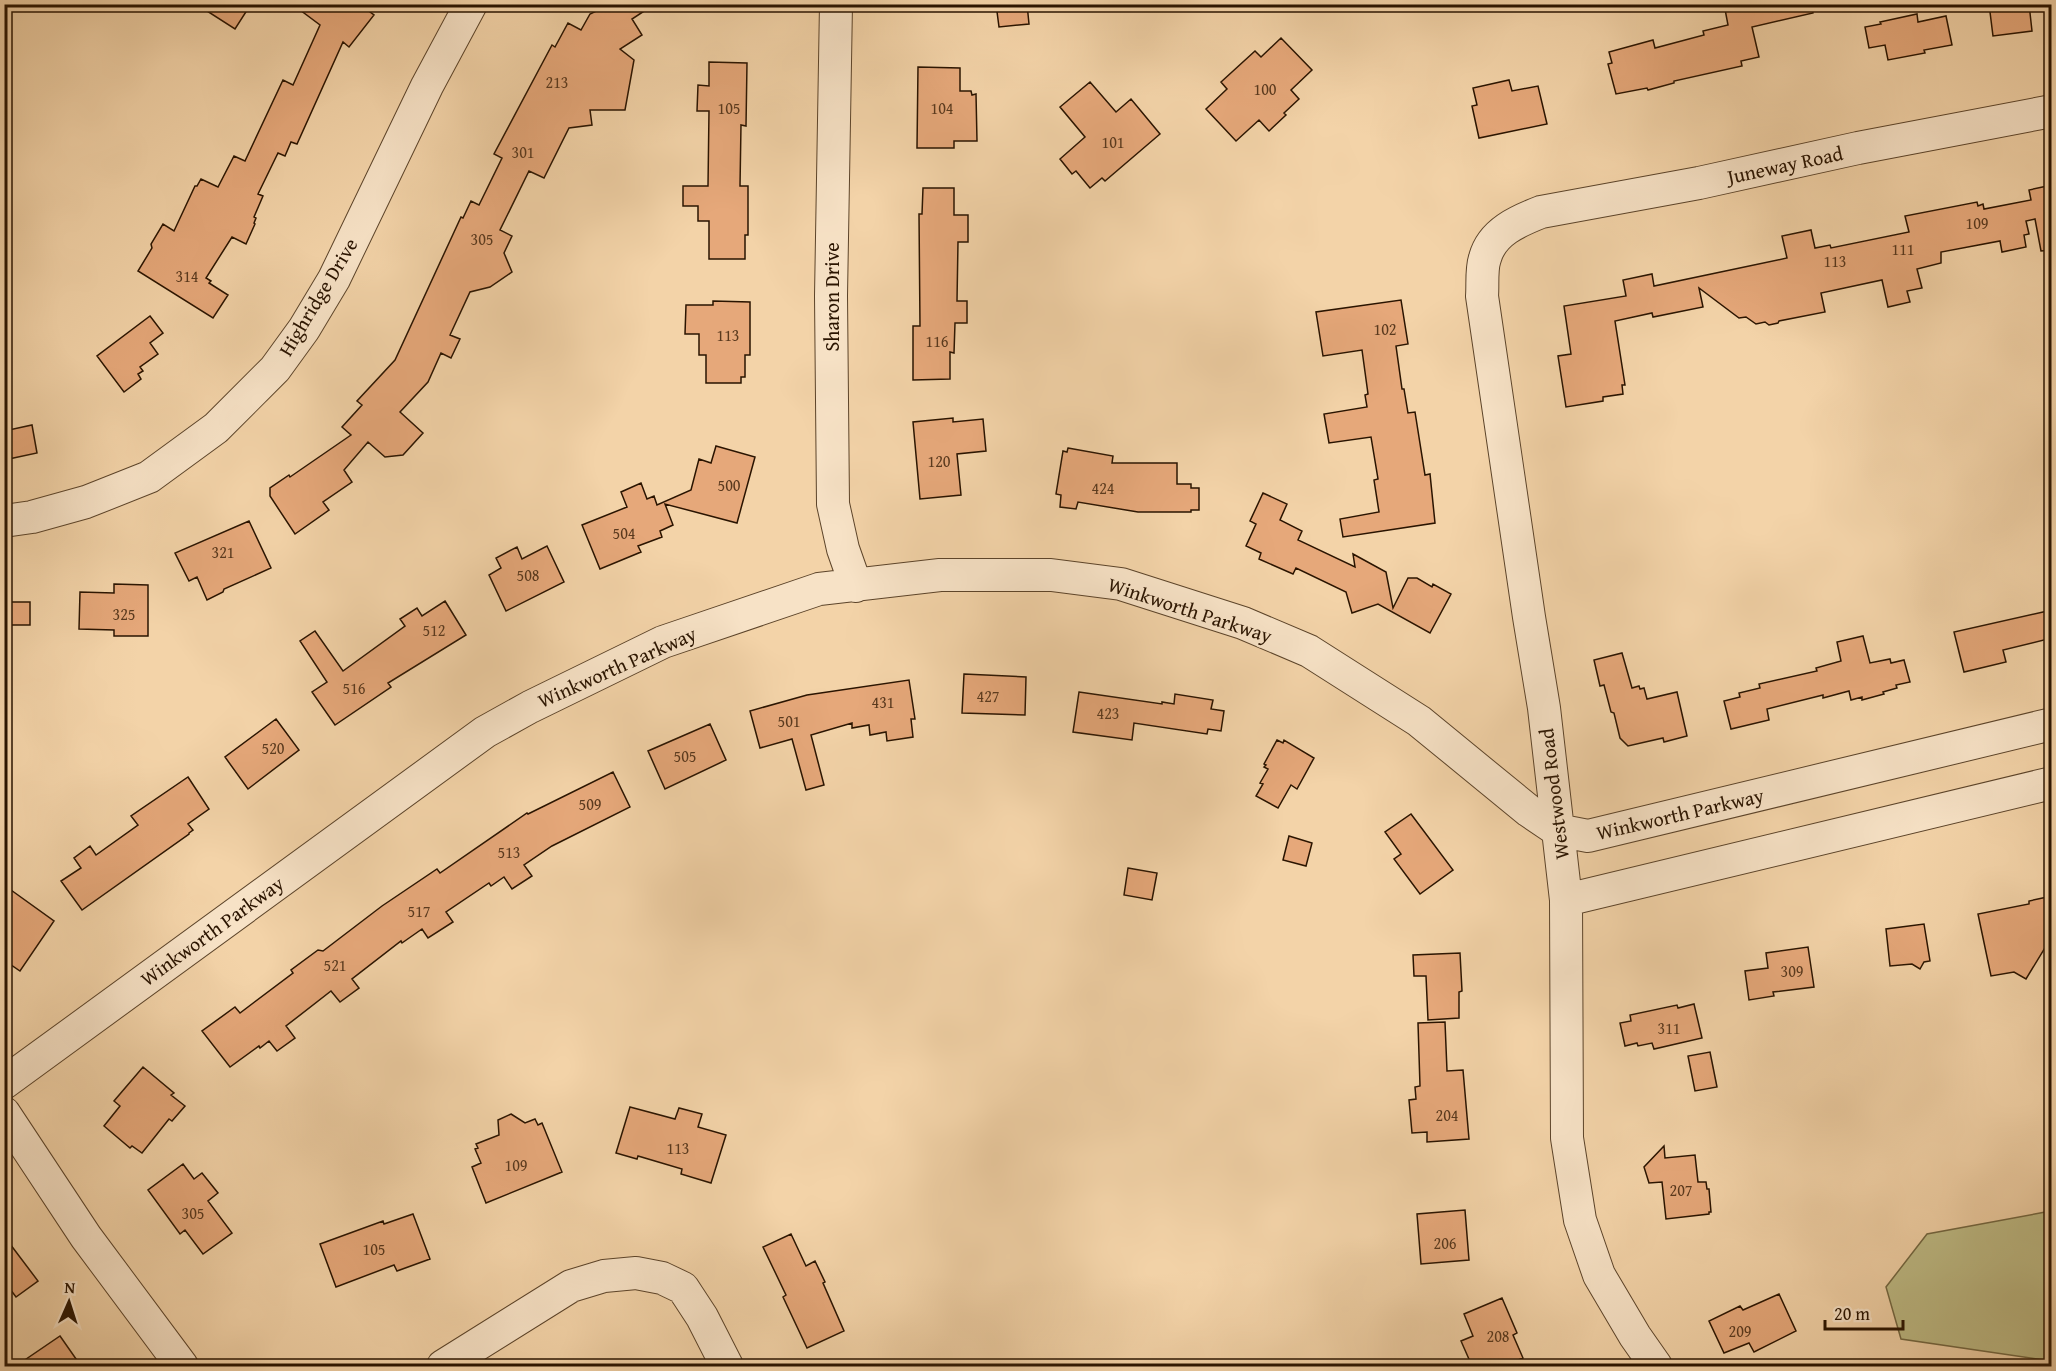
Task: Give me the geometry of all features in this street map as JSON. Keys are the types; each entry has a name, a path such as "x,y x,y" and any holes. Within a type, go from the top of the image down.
{"street":[{"name":"Highridge Drive","path":"4,521 32,517 86,502 149,477 216,428 275,369 304,329 334,279 427,86 471,4"},
{"name":"Sharon Drive","path":"836,4 831,296 833,504 843,549 856,586"},
{"name":"Juneway Road","path":"1519,220 1541,212 1699,183 1858,148 2052,111"},
{"name":"Westwood Road","path":"1519,220 1499,235 1485,258 1482,296 1544,708 1566,900 1567,1138 1580,1220 1599,1275 1635,1336 1656,1366"},
{"name":"Winkworth Parkway","path":"4,1083 485,732 530,707 663,642 819,590 940,575 1051,575 1121,584 1243,623 1309,651 1419,721 1529,811 1557,830 1588,836 2052,724"},
{"path":"1566,900 2052,783"},
{"path":"4,1113 86,1237 182,1366"},
{"path":"443,1366 571,1286 604,1276 636,1273 662,1278 682,1287 702,1317 727,1366"}],"shaded area":[{"path":"2051,1211 2051,1361 1901,1339 1886,1287 1927,1234"}],"building":[{"path":"196,4 251,4 235,29"},
{"path":"292,4 359,4 374,15 349,47 343,42 297,144 291,142 285,156 278,153 258,194 263,196 254,217 256,218 255,224 246,244 232,237 206,278 211,281 209,283 228,295 213,318 138,271 163,224 174,231 195,186 201,179 218,187 234,156 245,161 283,80 293,85 320,25"},
{"path":"611,4 655,4 632,19 642,35 620,49 634,60 625,110 590,110 592,125 569,128 544,178 529,171 500,230 512,236 504,253 512,272 490,287 470,292 450,335 460,339 451,358 441,353 428,382 400,412 423,433 403,455 385,457 368,442 344,470 352,482 323,502 329,510 295,534 270,496 270,488 351,435 342,427 362,405 357,401 395,360 461,217 463,218 471,201 479,205 502,158 494,154 552,45 555,47 568,23 581,30 590,14"},
{"path":"996,4 1027,4 1029,24 999,27"},
{"path":"1724,4 1812,4 1813,13 1752,27 1759,57 1741,61 1742,66 1674,81 1674,83 1648,90 1647,88 1616,94 1608,64 1612,63 1609,52 1653,40 1655,48 1704,35 1703,31 1728,25"},
{"path":"1989,4 2029,4 2032,31 1993,36"},
{"path":"1917,14 1918,22 1946,16 1952,45 1888,60 1885,45 1869,48 1865,27"},
{"path":"1281,38 1312,70 1291,90 1299,99 1269,131 1259,120 1236,141 1206,109 1227,89 1221,82 1255,51 1261,57"},
{"path":"709,62 747,63 746,126 741,125 740,186 748,186 748,235 745,235 745,259 709,259 709,221 698,221 698,206 683,206 683,186 708,186 709,111 697,111 698,85 709,86"},
{"path":"918,67 960,68 960,91 971,91 972,95 976,94 977,141 954,141 954,148 917,148"},
{"path":"1509,80 1512,91 1538,86 1547,124 1479,138 1472,106 1477,105 1473,88"},
{"path":"1090,82 1116,112 1131,99 1160,134 1105,181 1102,178 1090,188 1076,171 1072,174 1060,159 1085,137 1060,107"},
{"path":"2052,185 2052,250 2041,251 2035,219 2026,221 2029,234 2024,235 2026,247 2002,252 2000,241 1941,252 1941,263 1917,269 1922,288 1907,291 1910,302 1888,307 1882,280 1821,293 1825,312 1769,325 1765,322 1756,324 1746,317 1739,318 1699,288 1703,307 1653,317 1652,313 1615,321 1625,385 1622,385 1623,394 1603,397 1603,401 1566,407 1558,356 1571,354 1564,306 1626,296 1623,280 1652,274 1654,286 1787,258 1782,236 1811,230 1815,248 1830,245 1831,248 1909,232 1905,216 1977,202 1978,206 1983,204 1984,209 2031,200 2029,190"},
{"path":"923,188 954,188 954,215 968,215 968,242 958,242 957,301 967,301 967,323 955,323 954,353 950,352 950,379 913,380 913,326 920,326 919,214 922,214"},
{"path":"1401,300 1408,344 1396,346 1402,389 1404,389 1408,413 1415,412 1425,475 1430,474 1435,523 1343,537 1340,519 1379,512 1374,480 1378,479 1371,437 1329,443 1324,414 1367,407 1365,395 1368,394 1362,350 1323,356 1316,312"},
{"path":"713,301 750,302 750,355 745,355 745,377 741,377 741,383 706,383 706,355 699,355 699,334 685,334 686,305 713,305"},
{"path":"150,316 163,333 150,343 158,354 140,367 143,371 138,374 141,379 124,392 97,356"},
{"path":"953,418 953,422 983,419 986,451 957,454 961,495 920,499 913,422"},
{"path":"32,425 37,453 4,460 4,431"},
{"path":"716,446 755,457 737,523 665,504 673,525 660,531 662,537 638,546 641,552 600,569 582,525 627,507 621,492 641,483 647,499 654,496 657,505 691,490 699,459 711,463"},
{"path":"1068,448 1113,456 1112,463 1177,463 1177,484 1191,484 1191,488 1199,488 1199,510 1138,512 1078,502 1076,509 1060,507 1061,495 1056,494 1063,451 1067,452"},
{"path":"1263,493 1287,504 1280,520 1302,531 1298,540 1355,567 1353,554 1386,572 1393,608 1408,578 1417,578 1451,594 1430,633 1378,604 1352,613 1346,592 1296,568 1293,574 1259,559 1261,553 1246,546 1256,524 1250,521"},
{"path":"249,521 271,568 224,589 223,592 207,600 197,577 189,581 175,553"},
{"path":"547,546 564,582 506,611 489,575 501,568 496,558 517,547 522,559"},
{"path":"114,584 148,585 148,636 114,636 114,630 79,629 80,592 114,593"},
{"path":"445,601 466,635 388,683 391,687 335,725 312,692 327,682 300,641 315,631 343,671 405,626 400,619 417,608 422,616"},
{"path":"4,602 30,602 30,625 4,625"},
{"path":"2052,610 2052,638 2003,650 2006,662 1964,672 1954,632"},
{"path":"1863,636 1870,663 1890,659 1891,663 1904,660 1910,682 1896,685 1897,688 1883,692 1884,694 1862,700 1862,697 1851,700 1849,691 1767,709 1769,720 1731,729 1724,701 1740,697 1739,693 1760,688 1759,684 1817,671 1816,668 1841,661 1837,642"},
{"path":"1622,653 1632,688 1639,686 1640,689 1644,688 1647,699 1677,692 1687,736 1664,742 1663,738 1628,746 1620,738 1604,685 1600,686 1594,660"},
{"path":"964,674 1026,677 1025,715 962,713"},
{"path":"909,680 915,719 911,719 913,737 887,741 886,732 870,735 869,725 852,728 852,723 811,735 824,785 806,790 792,739 760,748 750,711 807,695"},
{"path":"1079,692 1162,704 1162,702 1174,704 1175,694 1213,700 1211,709 1224,711 1221,731 1208,729 1207,734 1134,723 1132,740 1073,732"},
{"path":"276,719 299,750 248,789 225,757"},
{"path":"710,724 726,760 665,789 648,751"},
{"path":"1277,740 1283,743 1284,740 1314,758 1297,789 1291,785 1278,808 1256,796 1268,769 1264,767 1266,765 1264,764"},
{"path":"613,772 630,807 552,846 524,865 532,876 512,889 504,877 491,886 489,883 446,912 453,922 428,938 422,929 402,943 401,941 352,979 359,988 340,1002 331,991 286,1026 295,1038 277,1051 269,1041 230,1067 202,1031 235,1007 240,1013 293,973 291,970 318,950 323,951 382,906 437,869 440,873 527,813"},
{"path":"188,777 209,809 188,824 193,830 82,910 61,881 81,868 74,858 90,846 96,855 138,825 131,816"},
{"path":"1411,814 1453,870 1420,894 1394,859 1401,854 1385,832"},
{"path":"1289,836 1312,843 1306,866 1283,860"},
{"path":"1128,868 1157,873 1152,900 1124,895"},
{"path":"4,885 54,921 20,971 4,960"},
{"path":"2052,896 2052,944 2046,946 2026,979 2014,972 1991,976 1978,914 2029,904 2029,901"},
{"path":"1924,924 1930,961 1924,962 1920,969 1912,964 1890,966 1886,929"},
{"path":"1808,947 1814,987 1773,992 1774,996 1749,1000 1745,971 1768,968 1766,953"},
{"path":"1460,953 1462,991 1459,992 1459,1018 1428,1020 1426,976 1414,976 1413,955"},
{"path":"1694,1004 1702,1038 1654,1049 1652,1043 1625,1046 1620,1023 1631,1021 1630,1015 1677,1005 1678,1008"},
{"path":"1445,1022 1447,1071 1463,1070 1469,1139 1427,1142 1427,1132 1412,1133 1409,1100 1416,1099 1415,1087 1420,1086 1418,1023"},
{"path":"1710,1052 1717,1087 1695,1091 1688,1056"},
{"path":"143,1067 174,1093 171,1095 185,1106 172,1121 169,1119 142,1153 132,1146 130,1148 104,1126 120,1106 114,1101"},
{"path":"630,1107 675,1119 679,1108 702,1114 698,1127 726,1135 711,1183 681,1174 682,1169 638,1156 637,1159 616,1153"},
{"path":"511,1114 525,1123 535,1119 538,1125 542,1123 562,1172 486,1203 472,1167 481,1163 475,1149 478,1148 476,1144 499,1135 498,1120"},
{"path":"1664,1146 1665,1158 1695,1155 1698,1182 1706,1182 1707,1189 1709,1189 1711,1212 1709,1214 1666,1219 1662,1182 1649,1183 1644,1167"},
{"path":"183,1164 194,1179 202,1173 218,1193 208,1201 232,1233 203,1254 185,1230 180,1234 148,1190"},
{"path":"1465,1210 1469,1260 1421,1264 1417,1214"},
{"path":"413,1214 430,1259 397,1271 394,1265 336,1287 320,1244 383,1221 384,1224"},
{"path":"791,1234 806,1266 815,1261 844,1331 807,1348 783,1297 786,1295 763,1247"},
{"path":"4,1236 38,1281 16,1297 4,1281"},
{"path":"1779,1294 1796,1331 1754,1352 1749,1343 1724,1353 1709,1321 1740,1306 1743,1310"},
{"path":"1502,1298 1517,1333 1513,1335 1523,1358 1504,1366 1472,1366 1461,1341 1473,1336 1464,1314"},
{"path":"60,1336 81,1366 16,1366"}]}
